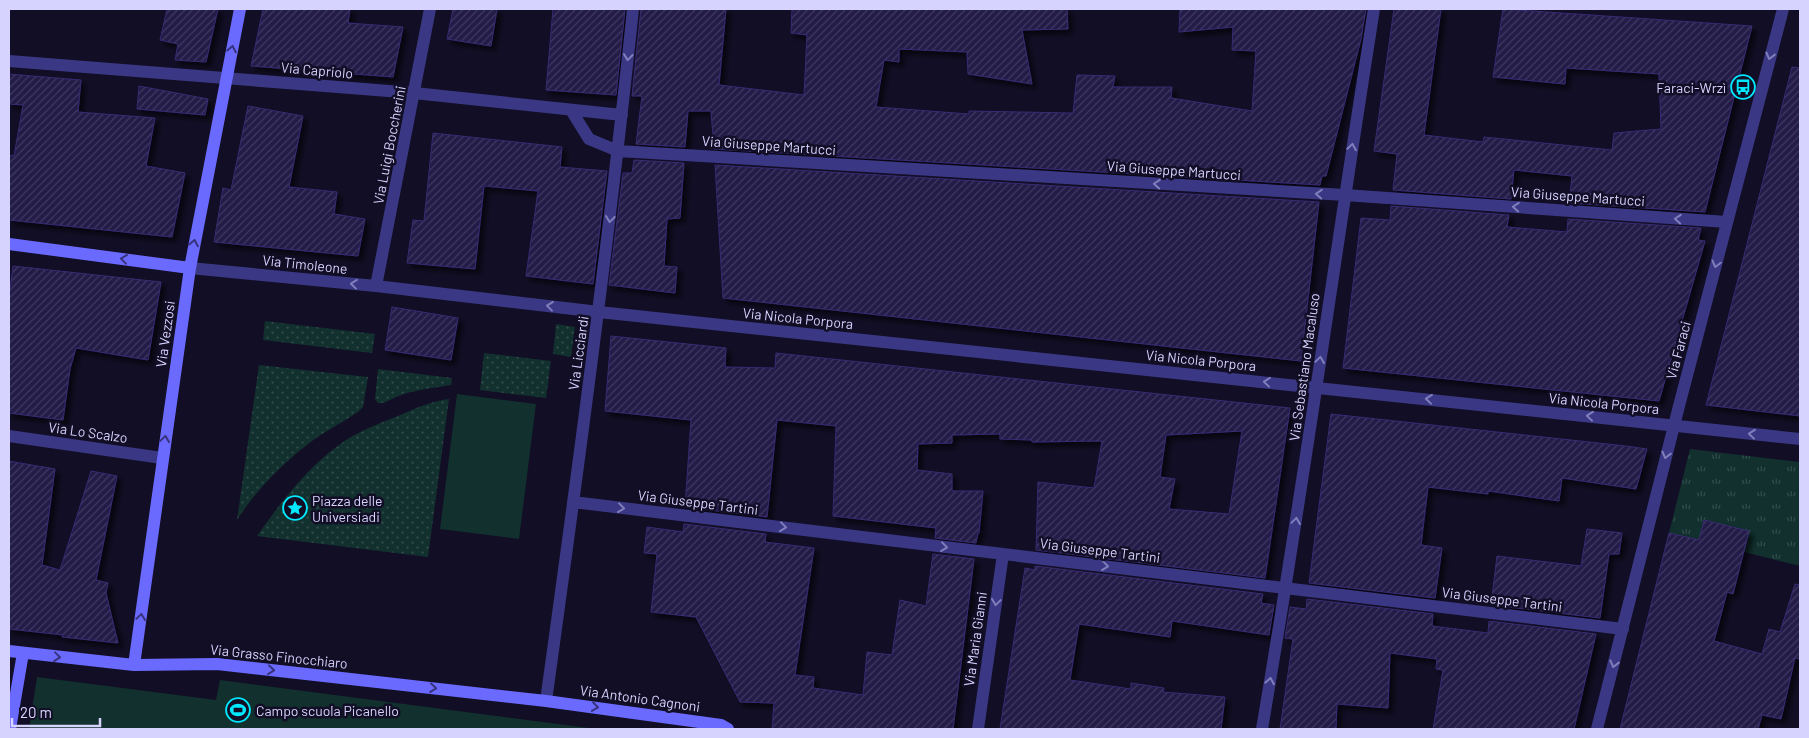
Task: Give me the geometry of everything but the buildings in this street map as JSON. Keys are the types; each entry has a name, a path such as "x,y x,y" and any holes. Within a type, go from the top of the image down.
{"street":[{"name":"Via Vezzosi","path":"134,665 190,268 240,9"},
{"name":"Via Luigi Boccherini","path":"376,286 430,9"},
{"name":"Via Licciardi","path":"546,701 599,312 633,9"},
{"name":"Via Sebastiano Macaluso","path":"1262,729 1286,588 1374,9"},
{"name":"Via Faraci","path":"1598,729 1674,425 1782,9"},
{"name":"Via Capriolo","path":"9,61 414,93 622,115"},
{"name":"Via Giuseppe Martucci","path":"571,110 589,139 618,151 1345,195 1727,222"},
{"name":"Via Timoleone","path":"9,244 190,268 376,286 599,312"},
{"name":"Via Nicola Porpora","path":"599,312 1800,439"},
{"name":"Via Lo Scalzo","path":"9,436 162,458"},
{"name":"Via Giuseppe Tartini","path":"573,502 1623,629"},
{"name":"Via Maria Gianni","path":"978,729 1003,554"},
{"name":"Via Grasso Finocchiaro","path":"9,651 134,665 217,664 546,701"},
{"path":"10,729 23,653"},
{"name":"Via Antonio Cagnoni","path":"546,701 721,725 728,729"}],"green space":[{"path":"265,321 375,334 372,353 263,340"},
{"path":"556,324 575,327 571,357 553,354"},
{"path":"484,353 551,361 546,398 480,390"},
{"path":"259,365 368,377 363,407 323,433 291,458 262,487 237,520"},
{"path":"378,369 452,378 451,385 423,389 378,403 375,399"},
{"path":"457,394 536,404 519,539 440,529"},
{"path":"449,399 428,557 257,536 304,476 339,445 375,425 423,406"},
{"path":"1690,449 1800,462 1800,566 1669,533"},
{"name":"Campo scuola Picanello","path":"37,677 216,700 220,680 597,729 29,729"}],"place":[{"name":"Faraci-Wrzì","path":"1743,87"},
{"name":"Piazza delle Universiadi","path":"295,508"},
{"name":"Campo scuola Picanello","path":"238,710"}]}
